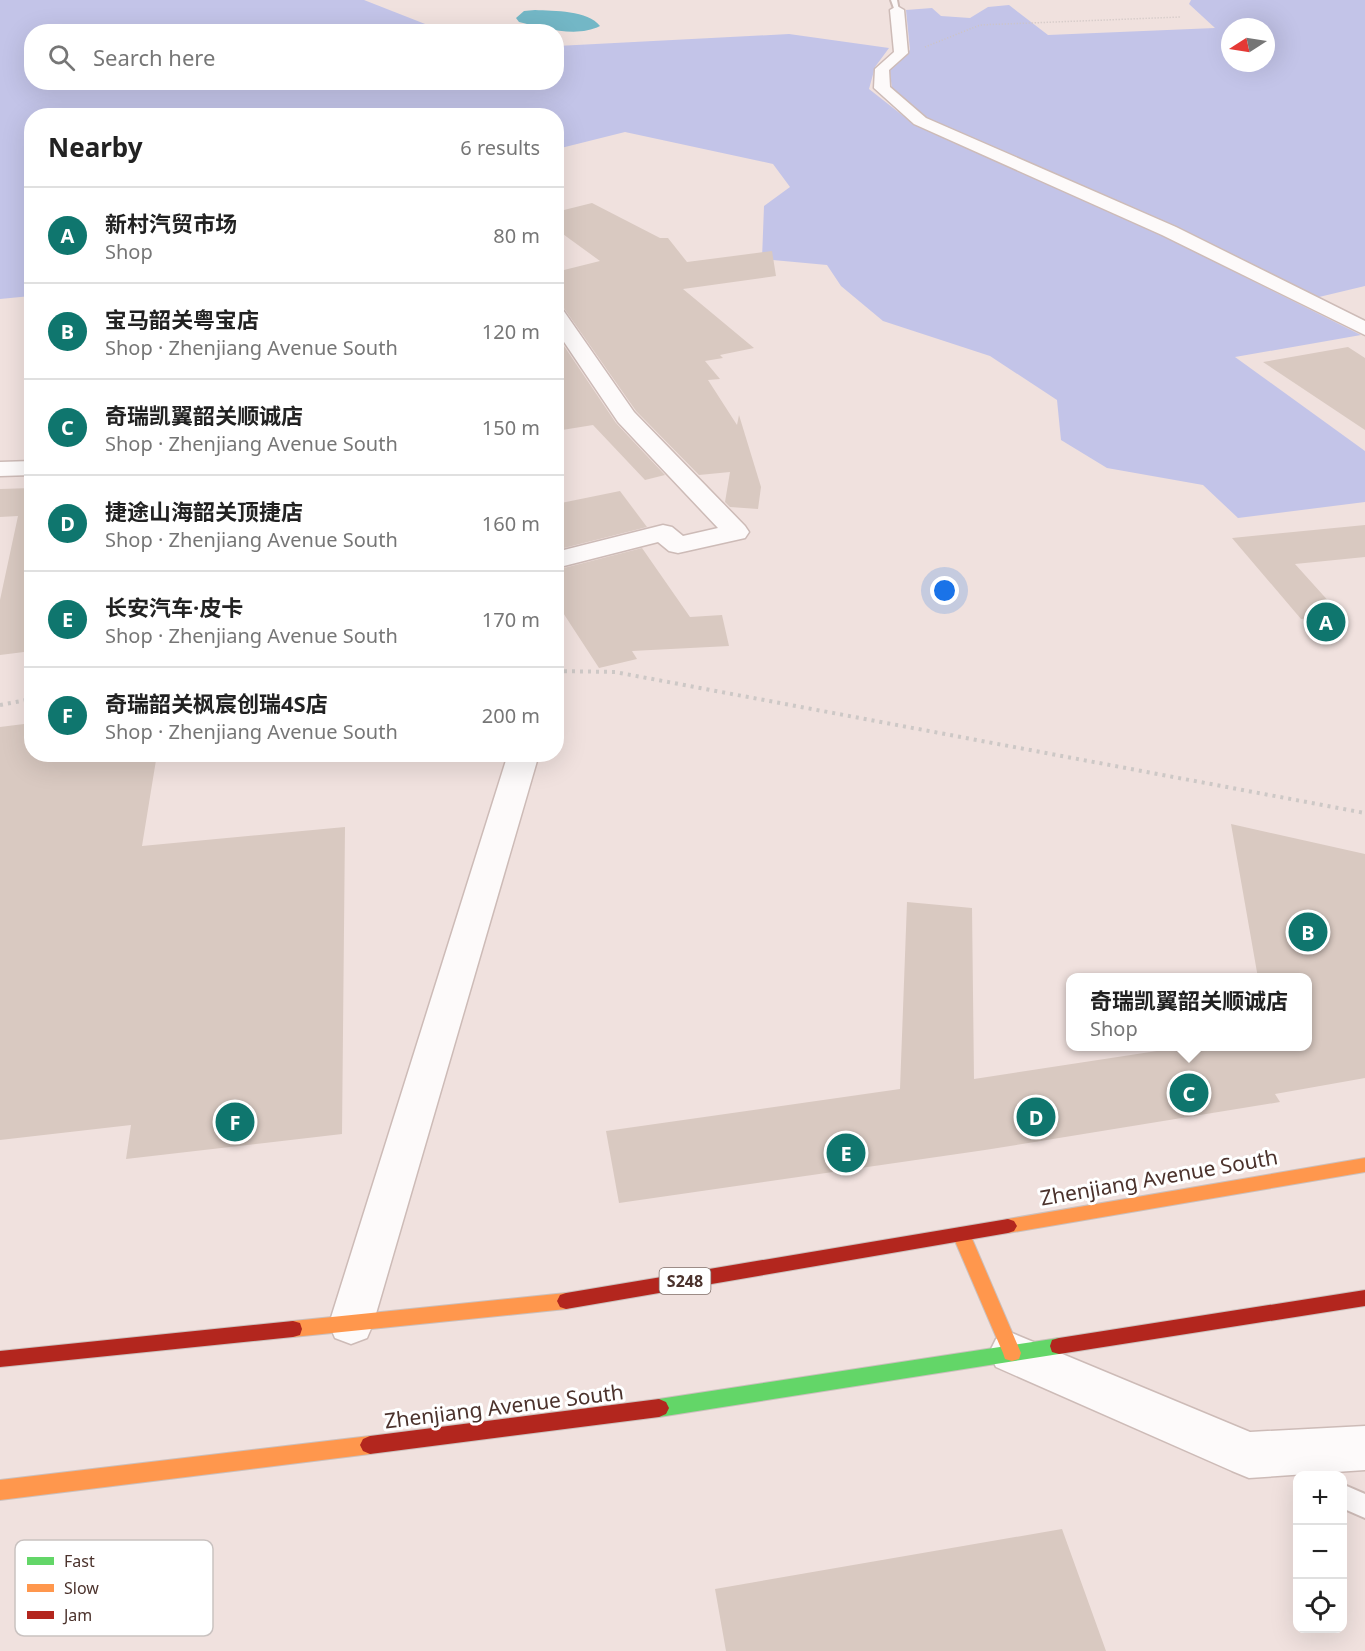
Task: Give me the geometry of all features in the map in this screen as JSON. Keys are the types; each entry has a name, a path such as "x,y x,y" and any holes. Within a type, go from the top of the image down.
{"main road":[{"name":"Zhenjiang Avenue South","path":"0,1359 556,1303 1365,1165"},
{"path":"961,1234 1012,1353"},
{"name":"Zhenjiang Avenue South","path":"0,1490 601,1417 1365,1298"}],"street":[{"path":"896,5 901,53 882,69 882,88 920,121 1169,231 1365,329"},
{"path":"564,326 626,417 736,532 678,545 663,533 564,558"},
{"path":"0,469 24,468"},
{"path":"351,1324 522,762"},
{"path":"1012,1353 1249,1455 1365,1448"}],"lane":[{"path":"1249,1455 1293,1474"},
{"path":"1347,1498 1365,1506"}],"path":[{"path":"901,53 920,49 980,25 1028,21 1180,17"}],"shaded area":[{"path":"0,0 364,0 425,24 24,24 24,90 564,90 564,46 789,34 889,48 875,67 869,89 911,122 1161,235 1361,335 1235,357 1365,451 1365,502 1238,518 1203,485 1107,468 1061,440 1057,400 990,356 883,321 841,286 827,265 762,259 764,206 790,187 773,164 625,132 564,147 564,108 24,108 24,297 0,299"},
{"path":"1191,0 1365,0 1365,286 1319,297 928,121 892,88 889,68 910,50 906,10 932,8 941,16 970,18 988,7 1009,5 1048,35 1215,28 1189,4"},
{"path":"524,11 561,11 579,14 595,21 600,26 591,30 564,31 564,24 519,22 516,18"}],"building":[{"path":"592,203 660,238 668,238 687,262 772,251 776,276 683,289 754,348 720,355 723,358 705,361 720,379 708,380 737,425 739,415 761,487 758,509 730,507 725,502 730,472 699,475 636,411 564,308 564,270 600,261 564,235 564,210"},
{"path":"564,346 616,423 665,475 645,480 593,425 564,430"},
{"path":"1348,347 1365,358 1365,430 1263,362"},
{"path":"24,488 24,652 0,655 0,600 18,516 0,517 0,489"},
{"path":"620,491 647,527 564,548 564,502"},
{"path":"1365,525 1365,557 1295,564 1341,615 1301,619 1232,538"},
{"path":"642,548 690,617 722,615 729,646 632,651 637,659 599,668 564,614 564,568"},
{"path":"24,724 24,762 156,762 142,846 345,827 342,1134 126,1159 131,1125 0,1140 0,727"},
{"path":"1231,824 1365,854 1365,1078 1275,1094 1280,1102 985,1150 619,1203 606,1131 900,1089 907,902 972,908 974,1079 1157,1051 1312,1051 1312,973 1257,973"},
{"path":"1062,1529 1106,1651 726,1651 715,1589"}],"railway":[{"path":"564,671 615,672 1365,813"},
{"path":"0,705 24,700"}],"traffic: fast":[{"path":"659,1408 1059,1346"}],"traffic: slow":[{"path":"1008,1226 1365,1165"},
{"path":"961,1234 1012,1353"},
{"path":"293,1329 566,1301"},
{"path":"0,1490 370,1445"}],"traffic: jam":[{"path":"566,1301 1008,1226"},
{"path":"1059,1346 1365,1298"},
{"path":"0,1359 293,1329"},
{"path":"370,1445 659,1408"}],"place":[{"name":"新村汽贸市场","path":"1326,622"},
{"name":"宝马韶关粤宝店","path":"1308,932"},
{"name":"奇瑞凯翼韶关顺诚店","path":"1189,1093"},
{"name":"捷途山海韶关顶捷店","path":"1036,1117"},
{"name":"奇瑞韶关枫宸创瑞4S店","path":"235,1122"},
{"name":"长安汽车·皮卡","path":"846,1153"}]}
